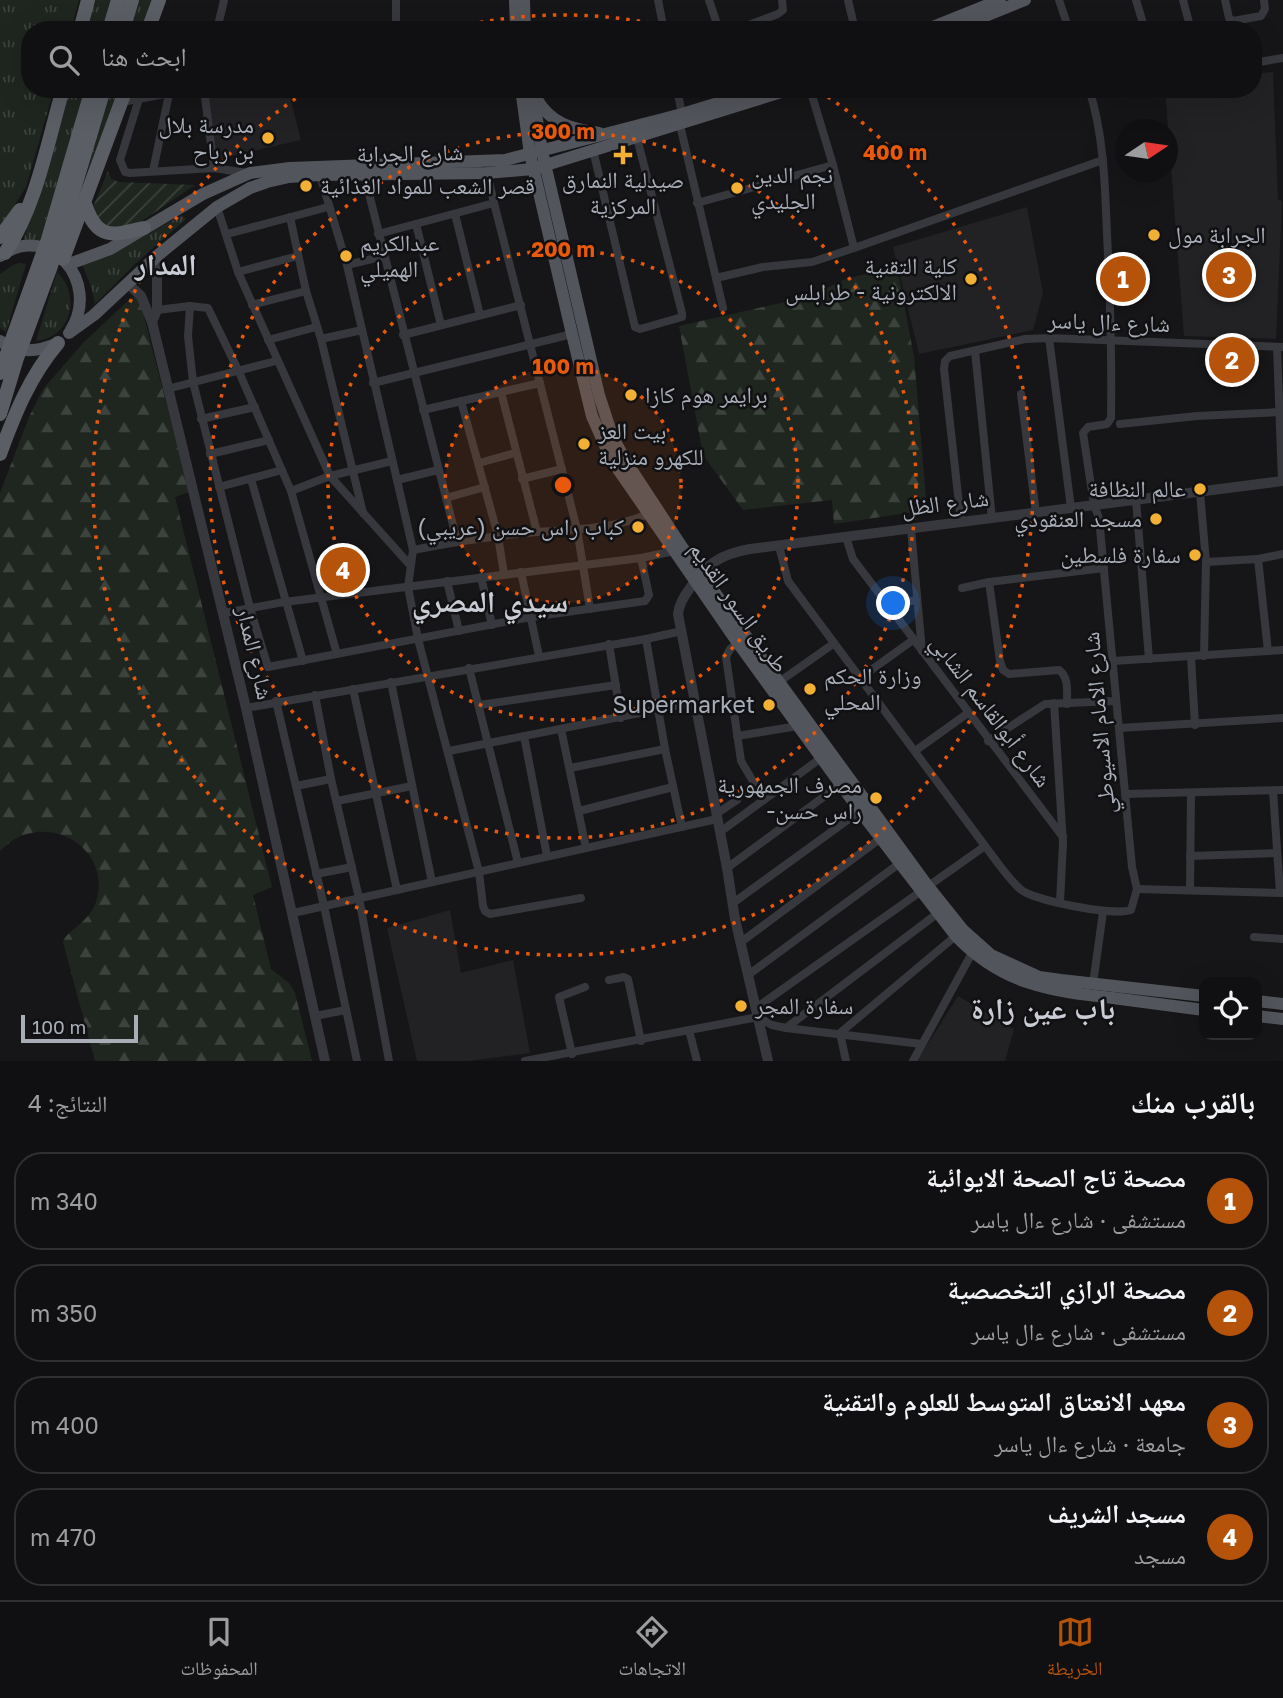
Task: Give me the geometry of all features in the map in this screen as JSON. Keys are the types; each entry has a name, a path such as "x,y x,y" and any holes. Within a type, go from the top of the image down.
{"highway":[{"path":"82,21 88,0"},
{"path":"112,21 118,0"},
{"path":"126,21 132,0"},
{"path":"151,21 159,0"},
{"path":"2,254 18,233 39,175 60,98"},
{"path":"0,414 17,358 51,266 84,135 90,98"},
{"path":"0,373 84,135 100,98"},
{"path":"66,261 123,98"},
{"path":"0,237 39,175"},
{"path":"85,204 90,220 101,231 116,234 144,228"},
{"path":"0,454 19,404 43,360 64,338"}],"main road":[{"path":"515,0 516,21"},
{"path":"524,0 525,21"},
{"path":"948,21 1000,0"},
{"path":"973,21 1025,0"},
{"name":"طريق السور القديم","path":"529,98 536,152 572,334 600,438 611,459 674,551 698,576 779,682 972,953 1040,977 1199,995"},
{"path":"534,98 548,116 558,123 568,128 606,134"},
{"name":"شارع الجرابة","path":"64,338 217,207 250,188 267,182 320,175 487,173 539,167 637,138 728,98"},
{"name":"شارع الجرابة","path":"66,261 110,249 225,183 250,173 290,168 491,162 606,134 681,120 760,98"},
{"name":"طريق السور القديم","path":"539,167 604,415 627,463 738,643 860,811 900,863 924,888 938,913 1009,977 1057,992 1199,1009"},
{"path":"173,212 186,213 191,217 190,230"},
{"path":"0,341 9,347 25,351 43,350 64,338 79,313 81,291 77,277 66,261 50,251 19,247 2,254"},
{"path":"1277,1018 1278,1004"}],"street":[{"path":"219,21 224,0"},
{"path":"396,0 396,21"},
{"path":"658,0 662,21"},
{"path":"709,0 716,21"},
{"path":"759,21 783,10 782,0"},
{"path":"848,0 853,21"},
{"path":"1059,0 1066,21"},
{"path":"1136,0 1142,21"},
{"path":"1183,0 1189,21"},
{"path":"1225,0 1229,18 1233,21 1261,16 1265,9 1264,0"},
{"path":"1262,62 1283,58"},
{"path":"134,98 145,98"},
{"path":"153,172 168,98"},
{"path":"205,98 214,168"},
{"path":"678,98 697,203 723,308"},
{"path":"813,98 854,248"},
{"path":"1091,98 1103,160 1112,340"},
{"path":"139,99 120,160 125,172 214,168 250,173"},
{"path":"593,150 635,327 639,329 651,326 682,317 682,313 637,138"},
{"path":"716,278 763,267 812,262 1103,160"},
{"path":"697,203 833,165"},
{"path":"487,173 577,529 590,609"},
{"path":"364,174 457,541"},
{"path":"320,175 347,265 397,480 412,550 408,587 418,639 479,872 483,906 490,914 581,898"},
{"path":"379,234 494,203"},
{"path":"217,207 251,304 330,476 410,565"},
{"path":"227,234 328,207"},
{"path":"455,214 480,315"},
{"path":"290,217 363,515"},
{"path":"416,224 441,325"},
{"path":"152,323 157,310 157,256"},
{"path":"238,272 298,256"},
{"path":"347,265 384,256"},
{"name":"شارع المدار","path":"127,283 141,296 152,323 224,612 325,1061"},
{"path":"251,304 306,291"},
{"path":"403,335 521,305"},
{"path":"157,310 190,306 208,308 291,491 337,654"},
{"path":"190,306 188,336 193,382 267,666 531,617 648,599 641,558"},
{"path":"268,340 316,327"},
{"path":"321,339 362,330"},
{"path":"373,383 572,334"},
{"path":"1049,338 1071,508"},
{"name":"شارع ءال ياسر","path":"961,522 944,369 950,356 1025,339 1049,338 1280,347"},
{"name":"شارع الامام الاسيوطي","path":"1112,340 1111,418 1107,424 1088,427 1083,433 1094,505 1098,511 1132,867 1137,889"},
{"path":"1280,347 1282,481"},
{"path":"975,351 992,519"},
{"path":"167,389 276,361"},
{"path":"423,410 540,383"},
{"path":"501,392 537,532"},
{"path":"1021,394 1036,513"},
{"path":"461,401 498,536 504,574"},
{"path":"201,419 255,407"},
{"path":"1120,424 1197,416 1280,412"},
{"path":"211,454 269,440"},
{"path":"478,463 515,453"},
{"path":"291,491 330,476 392,461"},
{"path":"522,479 562,469"},
{"path":"219,487 282,470"},
{"path":"397,480 438,470"},
{"path":"251,479 303,661"},
{"name":"شارع الظل","path":"698,576 715,560 741,550 1282,481"},
{"path":"446,498 485,487"},
{"path":"1200,492 1206,562 1204,656"},
{"path":"1136,500 1149,659"},
{"path":"412,550 498,536 619,525 648,514"},
{"path":"911,529 922,653"},
{"name":"شارع أبوالقاسم الشابي","path":"846,537 853,559 1063,837"},
{"path":"779,546 788,581 833,643 985,846 1019,888 1040,899 1103,912 1131,910 1137,889 1282,893 1273,792"},
{"path":"224,612 284,602 641,558 674,551"},
{"path":"1206,562 1258,559 1283,554"},
{"path":"1258,559 1268,651"},
{"path":"962,589 989,582 1104,568"},
{"path":"521,572 539,656"},
{"path":"698,576 678,608 733,903 768,1061"},
{"path":"481,577 492,625"},
{"path":"447,581 458,632"},
{"path":"989,582 1003,670 1009,674 1059,670 1066,681 1067,704"},
{"path":"887,605 917,600"},
{"path":"246,708 682,631"},
{"path":"646,639 681,827"},
{"path":"860,678 913,640"},
{"path":"738,643 730,649 726,657 741,761 764,800"},
{"path":"779,682 833,643"},
{"path":"609,644 621,718"},
{"path":"1113,661 1283,650"},
{"path":"1191,656 1195,725"},
{"path":"469,668 518,863"},
{"path":"391,682 432,883"},
{"path":"479,705 616,685"},
{"path":"353,689 397,890"},
{"path":"316,695 390,1061"},
{"name":"شارع المدار","path":"276,701 357,1061"},
{"path":"988,741 1045,704 1116,701"},
{"path":"449,751 695,702"},
{"path":"1054,703 1063,837 1060,902"},
{"path":"915,751 968,713"},
{"path":"1119,728 1283,718"},
{"path":"737,736 798,726"},
{"path":"561,729 586,849"},
{"path":"524,736 547,856"},
{"path":"570,768 665,749"},
{"path":"719,832 821,758"},
{"path":"296,786 331,779"},
{"path":"727,868 841,784"},
{"path":"337,801 412,786"},
{"path":"579,811 673,787"},
{"path":"1125,794 1283,790"},
{"path":"1190,890 1191,793"},
{"path":"293,913 681,827 716,817 737,800"},
{"path":"733,903 860,811"},
{"path":"741,942 881,838"},
{"path":"525,1061 641,1041 757,1013 924,888 985,846"},
{"path":"1190,856 1278,853"},
{"path":"748,975 900,863"},
{"path":"316,874 352,867"},
{"path":"1093,984 1103,912"},
{"path":"786,1028 938,913"},
{"path":"840,1033 959,933"},
{"path":"1254,937 1283,939"},
{"path":"913,1061 972,953"},
{"path":"609,980 624,977 628,979 641,1041"},
{"path":"572,1054 559,997 585,986"},
{"path":"315,1016 346,1010"},
{"path":"757,1013 772,1025 786,1028 922,1044"},
{"path":"689,1030 697,1061"},
{"path":"840,1033 846,1061"}],"shaded area":[{"path":"1273,72 1278,200 1282,201 1276,339 1184,336 1172,182 1178,182 1178,119 1167,119 1166,98 1262,98 1262,73"},
{"path":"205,98 290,98 301,140 217,159"},
{"name":"كلية التقنية الالكترونية - طرابلس","path":"1027,207 1043,293 1033,330 919,354 893,247"},
{"path":"450,910 461,973 513,960 530,1053 469,1061 417,1061 387,928"},
{"path":"958,996 1014,1029 1005,1061 917,1061"}],"green space":[{"path":"0,0 79,0 73,21 21,21 21,98 51,98 26,187 0,228"},
{"path":"92,0 115,0 108,21 86,21"},
{"path":"137,0 154,0 146,21 131,21"},
{"path":"64,98 83,98 39,243 23,242"},
{"path":"106,98 118,98 64,247"},
{"path":"108,171 111,179 119,182 195,185 130,229 112,234 90,214"},
{"path":"182,215 186,219 95,304 82,264 107,257"},
{"path":"19,263 26,264 6,332 0,328 0,274"},
{"path":"897,266 914,357 927,510 834,524 832,500 743,510 703,455 679,326 807,297 846,279"},
{"path":"57,272 69,292 69,314 58,332 36,341"},
{"path":"132,297 139,299 141,305 189,492 175,497 272,887 253,895 271,969 290,984 295,993 312,1061 95,1061 63,942 88,916 96,902 99,881 94,863 84,849 70,838 53,833 34,832 16,838 0,851 0,493 29,417 43,389 84,342"}],"place":[{"name":"مدرسة بلال بن رباح","path":"268,138"},
{"name":"صيدلية النمارق المركزية","path":"623,155"},
{"name":"قصر الشعب للمواد الغذائية","path":"306,186"},
{"name":"نجم الدين الجليدي","path":"737,188"},
{"name":"الجرابة مول","path":"1154,235"},
{"name":"عبدالكريم الهميلي","path":"346,256"},
{"name":"معهد الانعتاق المتوسط للعلوم والتقنية","path":"1229,275"},
{"name":"كلية التقنية الالكترونية - طرابلس","path":"971,279"},
{"name":"مصحة تاج الصحة الايوائية","path":"1123,279"},
{"name":"مصحة الرازي التخصصية","path":"1232,360"},
{"name":"برايمر هوم كازا","path":"631,395"},
{"name":"بيت العز للكهرو منزلية","path":"584,444"},
{"name":"عالم النظافة","path":"1200,489"},
{"name":"مسجد العنقودي","path":"1156,519"},
{"name":"كباب راس حسن (عريبي)","path":"638,527"},
{"name":"سفارة فلسطين","path":"1195,555"},
{"name":"مسجد الشريف","path":"343,570"},
{"name":"وزارة الحكم المحلي","path":"810,689"},
{"name":"Supermarket","path":"769,705"},
{"name":"مصرف الجمهورية -راس حسن","path":"876,798"},
{"name":"سفارة المجر","path":"741,1006"}],"district":[{"name":"المدار","path":"166,265"},
{"name":"سيدي المصري","path":"490,602"},
{"name":"باب عين زارة","path":"1043,1009"}]}
